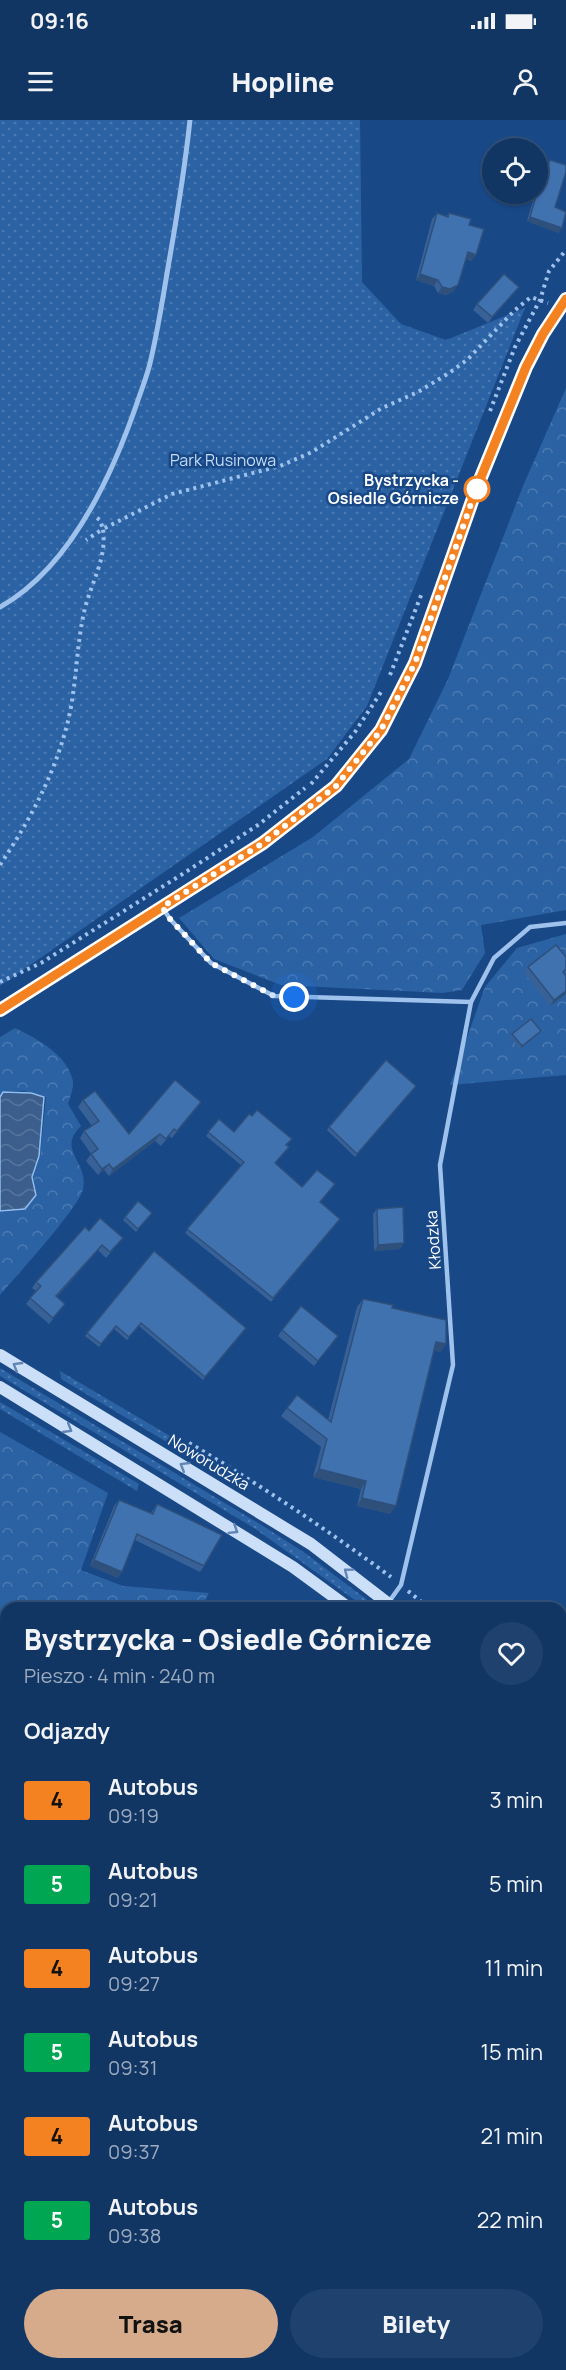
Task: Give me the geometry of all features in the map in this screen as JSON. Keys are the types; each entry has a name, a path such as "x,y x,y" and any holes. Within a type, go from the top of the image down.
{"main road":[{"name":"Noworudzka","path":"0,1355 311,1544 387,1602"},
{"path":"0,1387 293,1566 341,1602"}],"street":[{"path":"0,607 11,601 42,574 69,543 88,513 124,439 151,361 185,168 190,120"},
{"path":"0,1011 263,843 336,786 381,730 415,663 477,487 526,367 563,303"}],"lane":[{"path":"162,907 170,919 211,963 274,996 471,1002"},
{"name":"Kłodzka","path":"392,1602 401,1585 453,1365 440,1165 471,1002 494,958 530,927 566,923"}],"path":[{"path":"487,417 515,347 540,300 549,271 566,250"},
{"path":"103,529 172,495 280,466 312,452 382,408 418,392 449,373 466,360 531,297 563,303"},
{"path":"0,865 20,834 54,770 69,720 85,609 105,546 100,520 88,513"},
{"path":"389,677 424,587"},
{"path":"0,982 41,963 267,818 315,781 355,732 386,686"},
{"path":"189,1443 325,1528 422,1602"}],"green space":[{"name":"Park Rusinowa","path":"0,120 360,120 362,282 401,324 446,340 525,308 367,706 327,759 0,986"},
{"path":"566,388 566,910 481,925 485,953 462,990 443,993 281,985 214,959 179,918 313,837 409,759 448,679 523,486"},
{"path":"566,934 566,1075 450,1085 485,987 517,948"},
{"path":"15,1028 58,1055 70,1072 73,1083 68,1104 81,1126 74,1134 72,1149 84,1179 83,1189 71,1211 0,1295 0,1212 25,1210 37,1195 33,1176 40,1156 46,1097 24,1091 3,1091 0,1096 0,1037"},
{"path":"0,1368 263,1526 305,1553 370,1602 358,1602 254,1528 0,1376"},
{"path":"60,1371 175,1440 165,1441 61,1379"},
{"path":"0,1402 139,1484 137,1491 0,1409"},
{"path":"0,1432 108,1493 81,1570 123,1586 209,1593 204,1602 0,1602"}],"water":[{"path":"3,1092 31,1093 44,1097 39,1156 32,1177 36,1195 25,1209 0,1211 0,1097"}],"building":[{"path":"550,160 566,165 555,207 566,212 562,228 530,217 534,204 548,204"},
{"path":"437,213 448,217 449,213 471,219 469,225 484,229 476,255 468,252 458,285 450,289 442,287 438,280 420,274"},
{"path":"504,274 519,287 492,317 477,304"},
{"path":"556,945 566,957 566,969 563,972 566,976 566,991 554,1000 528,967"},
{"path":"531,1019 541,1031 522,1046 512,1034"},
{"path":"386,1060 416,1086 357,1154 329,1127"},
{"path":"175,1080 201,1102 177,1131 174,1129 166,1139 160,1134 113,1169 109,1164 102,1169 91,1154 98,1149 84,1131 99,1121 83,1100 95,1091 129,1134"},
{"path":"257,1110 292,1139 286,1145 289,1147 275,1163 302,1187 317,1170 335,1184 320,1202 340,1219 273,1298 187,1229 244,1162 208,1132 219,1119 234,1132 249,1114 252,1116"},
{"path":"138,1201 152,1213 138,1229 125,1217"},
{"path":"403,1207 404,1243 378,1245 377,1209"},
{"path":"100,1218 123,1238 110,1252 102,1245 56,1296 65,1304 53,1318 30,1298 41,1286 36,1282 85,1227 89,1231"},
{"path":"154,1251 246,1328 205,1377 141,1323 129,1337 116,1326 101,1344 87,1333"},
{"path":"363,1299 446,1320 446,1344 436,1342 396,1506 362,1498 366,1481 319,1469 327,1439 287,1408 297,1395 331,1422"},
{"path":"301,1306 338,1336 318,1361 282,1330"},
{"path":"119,1500 153,1514 157,1504 222,1535 204,1566 137,1534 122,1572 94,1560"}],"bus line":[{"name":"4","path":"0,1010 263,843 336,786 381,730 415,663 477,487 526,367 543,334 566,299"}],"place":[{"name":"Bystrzycka - Osiedle Górnicze","path":"477,489"}],"route":[{"path":"294,997 274,996 211,963 170,919 162,907 263,843 336,786 381,730 415,663 477,487 477,489"}]}
